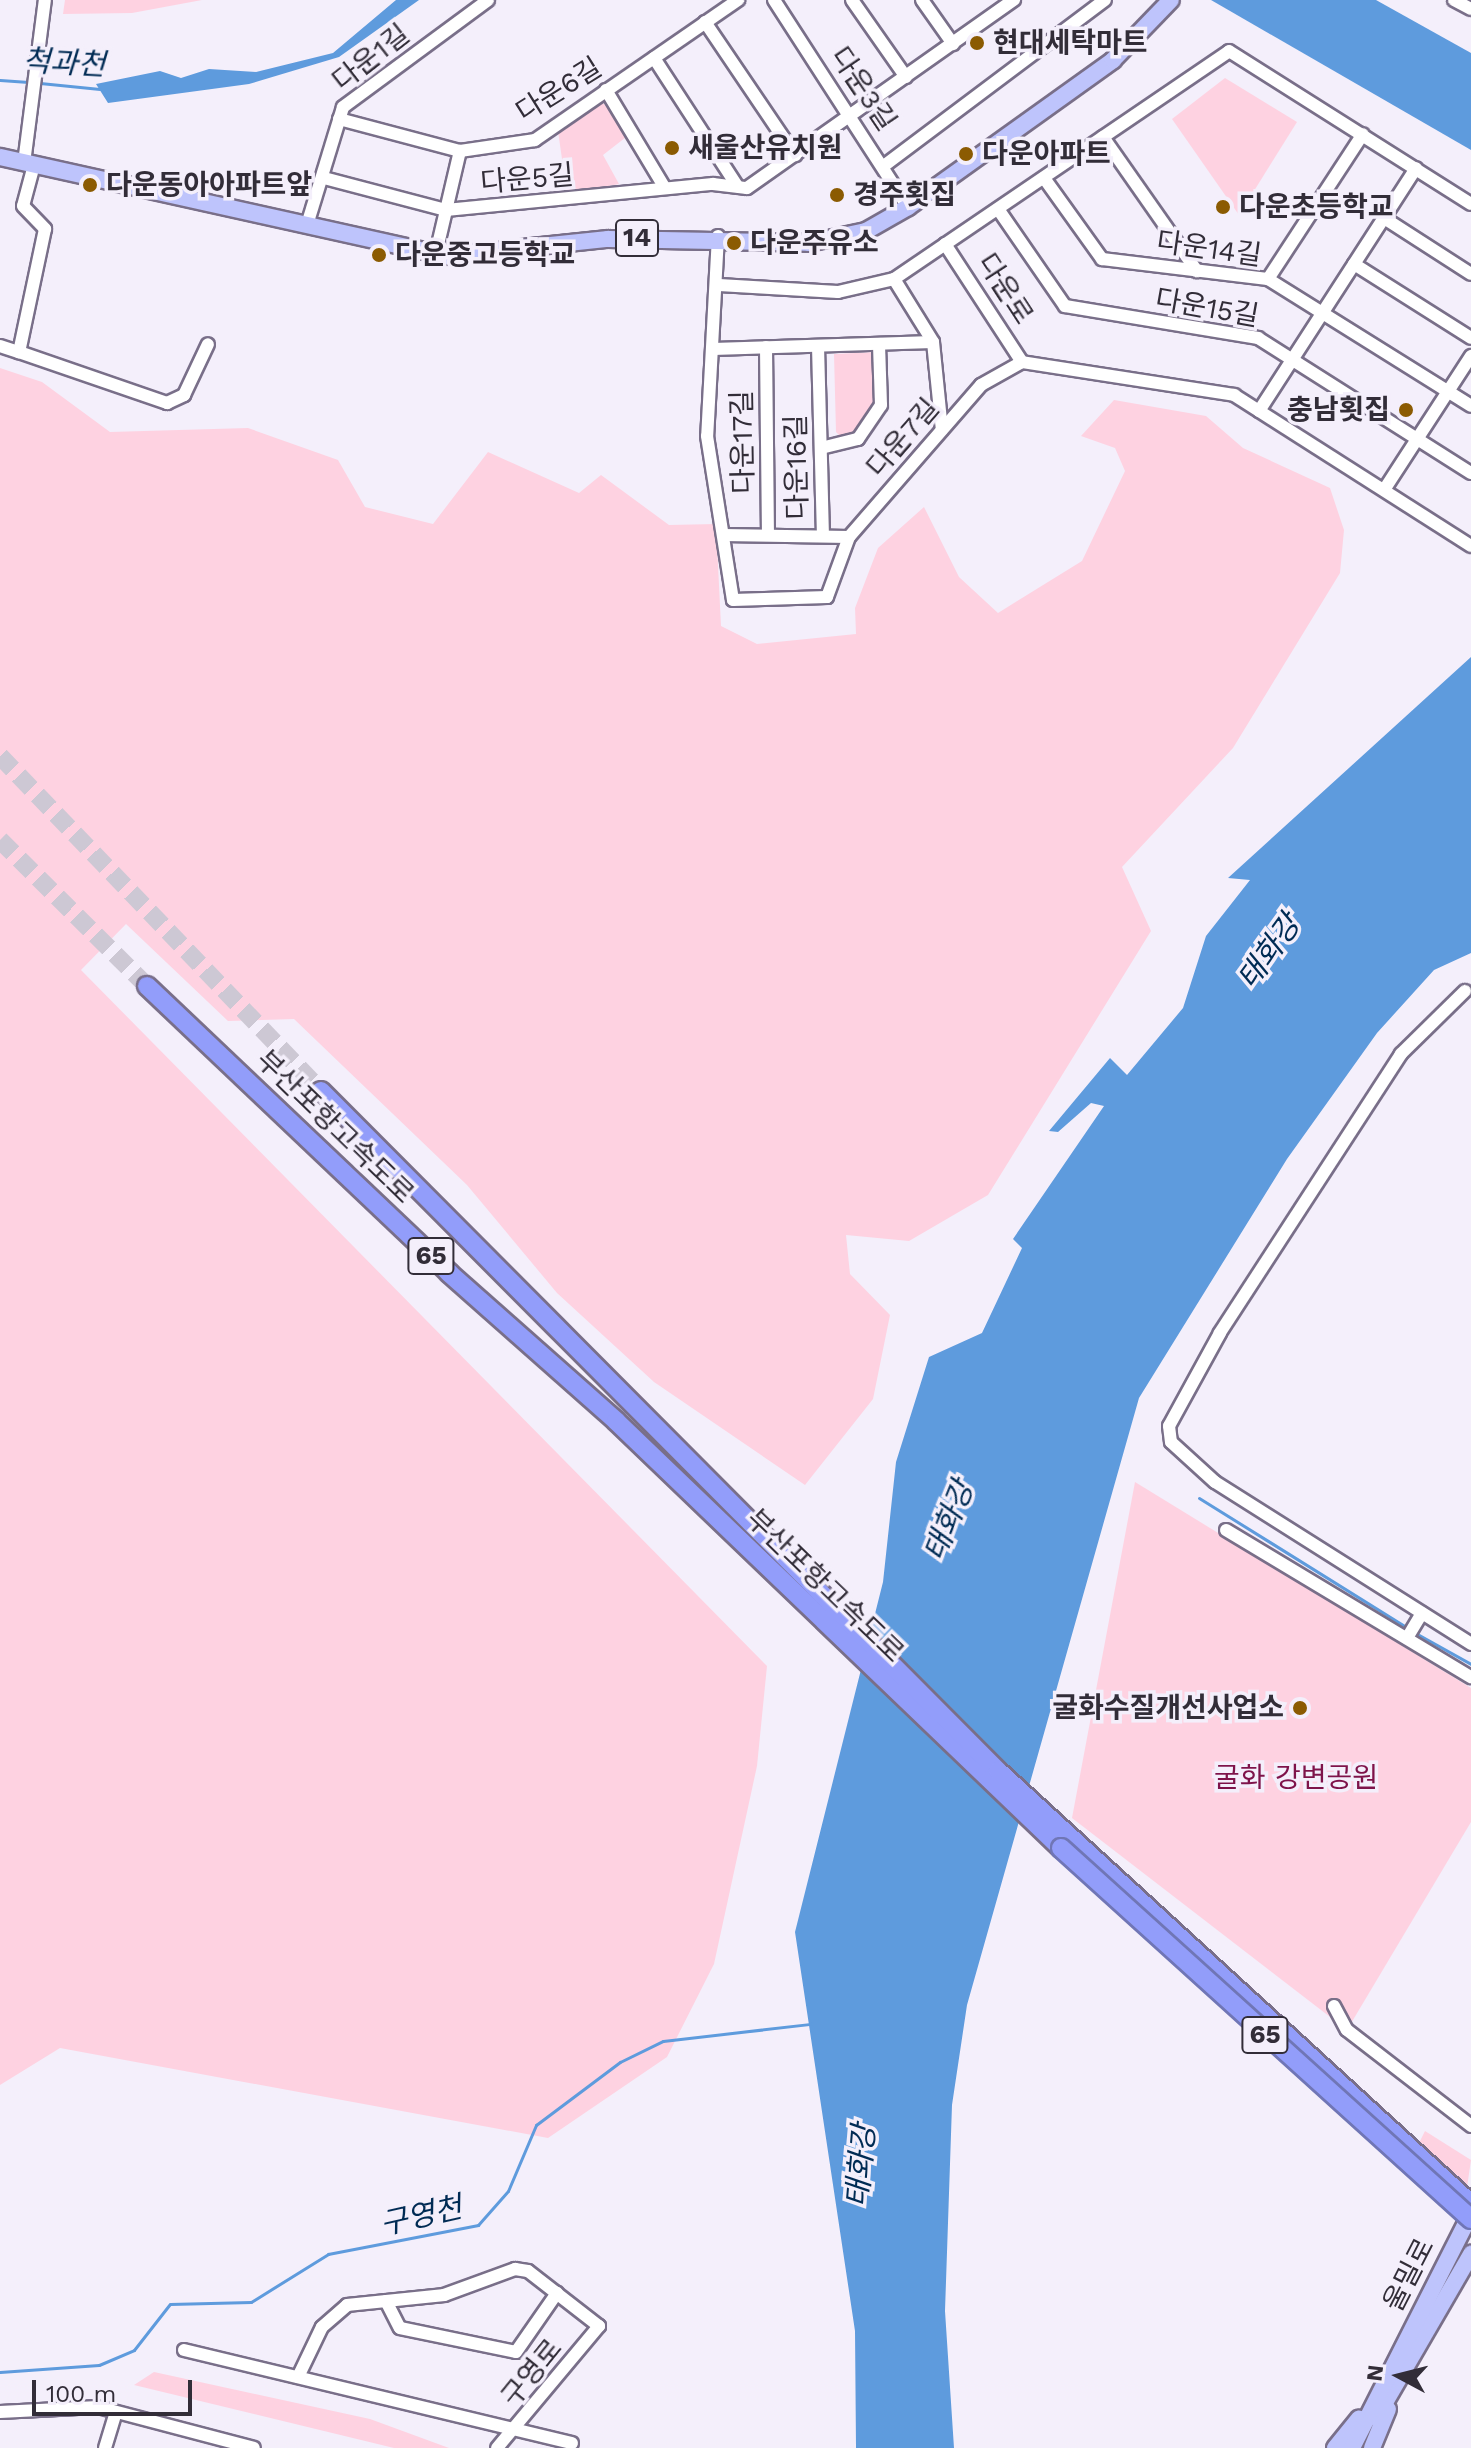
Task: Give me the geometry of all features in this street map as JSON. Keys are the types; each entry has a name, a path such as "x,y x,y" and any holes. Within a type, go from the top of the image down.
{"highway":[{"name":"부산포항고속도로","path":"147,986 1151,1932 1471,2219"},
{"name":"부산포항고속도로","path":"321,1091 730,1504 1062,1832 1471,2204"}],"main road":[{"name":"14","path":"0,157 436,253 718,236 809,243 866,231 908,207 1113,60 1171,1"},
{"name":"울밀로","path":"1388,2391 1471,2213"},
{"name":"울밀로","path":"1352,2448 1471,2254"},
{"path":"1335,2448 1388,2391"},
{"path":"1372,2448 1388,2391"}],"street":[{"name":"다운1길","path":"307,225 324,178 343,107 488,0"},
{"name":"다운6길","path":"339,119 460,151 535,140 738,0"},
{"name":"다운3길","path":"774,0 885,165 908,207"},
{"path":"852,0 906,77"},
{"path":"922,0 953,44"},
{"name":"다운5길","path":"324,178 446,210 665,188 747,188 953,44 996,5 1014,0"},
{"path":"885,165 1105,0"},
{"path":"1454,0 1471,9"},
{"path":"19,352 45,229 23,206 29,164 29,122 44,7"},
{"path":"705,22 795,155"},
{"path":"719,285 838,292 894,279 1229,51 1471,204"},
{"path":"654,58 737,186"},
{"path":"606,90 665,188"},
{"path":"1268,279 1363,134"},
{"path":"1103,137 1197,271"},
{"path":"436,253 460,151"},
{"path":"1259,411 1416,168"},
{"name":"다운14길","path":"1044,178 1102,259 1268,279 1471,406"},
{"name":"다운15길","path":"998,209 1065,306 1243,333 1293,357 1471,473"},
{"path":"1384,218 1471,274"},
{"name":"다운7길","path":"718,236 719,285 707,436 733,600 827,597 849,537 981,385 1022,362"},
{"name":"다운로","path":"945,244 1022,362"},
{"path":"1354,264 1471,338"},
{"path":"894,279 933,342 942,430"},
{"name":"다운17길","path":"713,349 933,342"},
{"path":"0,346 167,403 184,395 208,344"},
{"path":"821,448 858,439 881,405 879,344"},
{"name":"다운16길","path":"723,535 823,535 818,346"},
{"name":"다운17길","path":"766,347 768,535"},
{"path":"1384,490 1471,356"},
{"path":"1022,362 1234,395 1471,546"},
{"path":"823,535 849,537"},
{"path":"1465,991 1401,1054 1220,1333 1169,1426 1171,1442 1215,1482 1471,1644"},
{"path":"1226,1530 1471,1677"},
{"path":"1407,1638 1422,1613"},
{"path":"1334,2006 1347,2030 1471,2126"},
{"path":"298,2377 334,2313 386,2301 444,2295 515,2269 557,2293 516,2352 400,2328 386,2301"},
{"name":"구영로","path":"497,2448 517,2430 599,2326 557,2293"},
{"path":"184,2350 572,2443"},
{"path":"0,2412 98,2407 254,2448"},
{"path":"105,2448 116,2413"}],"green space":[{"path":"65,0 202,0 132,13 63,14"},
{"path":"1225,78 1297,122 1239,215 1172,119"},
{"path":"602,102 630,134 603,155 619,184 567,194 558,131"},
{"path":"876,352 877,403 863,428 844,440 836,432 834,354"},
{"path":"0,368 42,382 110,432 248,428 338,460 365,507 433,524 488,452 579,493 601,475 669,525 716,524 721,626 757,644 856,634 855,608 878,548 924,507 959,577 998,613 1082,561 1125,471 1115,448 1081,436 1114,400 1206,416 1243,448 1330,488 1344,530 1340,573 1233,748 1122,867 1151,931 988,1195 909,1241 846,1235 850,1274 890,1315 873,1399 805,1485 654,1382 557,1293 467,1185 294,1019 228,1021 126,924 81,970 767,1666 757,1766 714,1964 667,2057 548,2138 60,2048 0,2085"},
{"name":"굴화 강변공원","path":"1135,1482 1471,1688 1471,1822 1347,2030 1072,1818"},
{"path":"1425,2131 1471,2160 1466,2194 1417,2147"},
{"path":"154,2372 370,2419 449,2448 394,2448 134,2385"}],"water":[{"path":"396,0 419,0 339,57 249,84 108,103 96,84 160,71 181,78 209,69 256,72 333,53"},
{"path":"1211,0 1376,0 1471,53 1471,150"},
{"name":"태화강","path":"1471,657 1471,953 1434,970 1377,1033 1287,1159 1139,1398 967,2005 952,2105 945,2311 954,2448 856,2448 855,2331 795,1932 883,1582 896,1462 929,1357 982,1333 1022,1248 1013,1239 1104,1106 1091,1103 1058,1132 1049,1131 1110,1058 1127,1075 1183,1008 1206,936 1250,880 1228,878"}],"waterway":[{"name":"척과천","path":"0,80 32,82"},
{"name":"척과천","path":"40,83 100,89"},
{"path":"1199,1498 1405,1626"},
{"path":"1419,1635 1471,1664"},
{"name":"구영천","path":"0,2372 99,2365 134,2350 170,2304 251,2302 328,2254 478,2225 508,2191 536,2125 620,2062 663,2041 811,2024"}],"tunnel":[{"path":"0,756 321,1091"},
{"path":"0,840 147,986"}],"place":[{"name":"현대세탁마트","path":"977,43"},
{"name":"새울산유치원","path":"672,148"},
{"name":"다운아파트","path":"966,154"},
{"name":"다운동아아파트앞","path":"90,185"},
{"name":"경주횟집","path":"837,195"},
{"name":"다운초등학교","path":"1223,207"},
{"name":"다운주유소","path":"734,243"},
{"name":"다운중고등학교","path":"379,255"},
{"name":"충남횟집","path":"1406,410"},
{"name":"굴화수질개선사업소","path":"1300,1708"}]}
